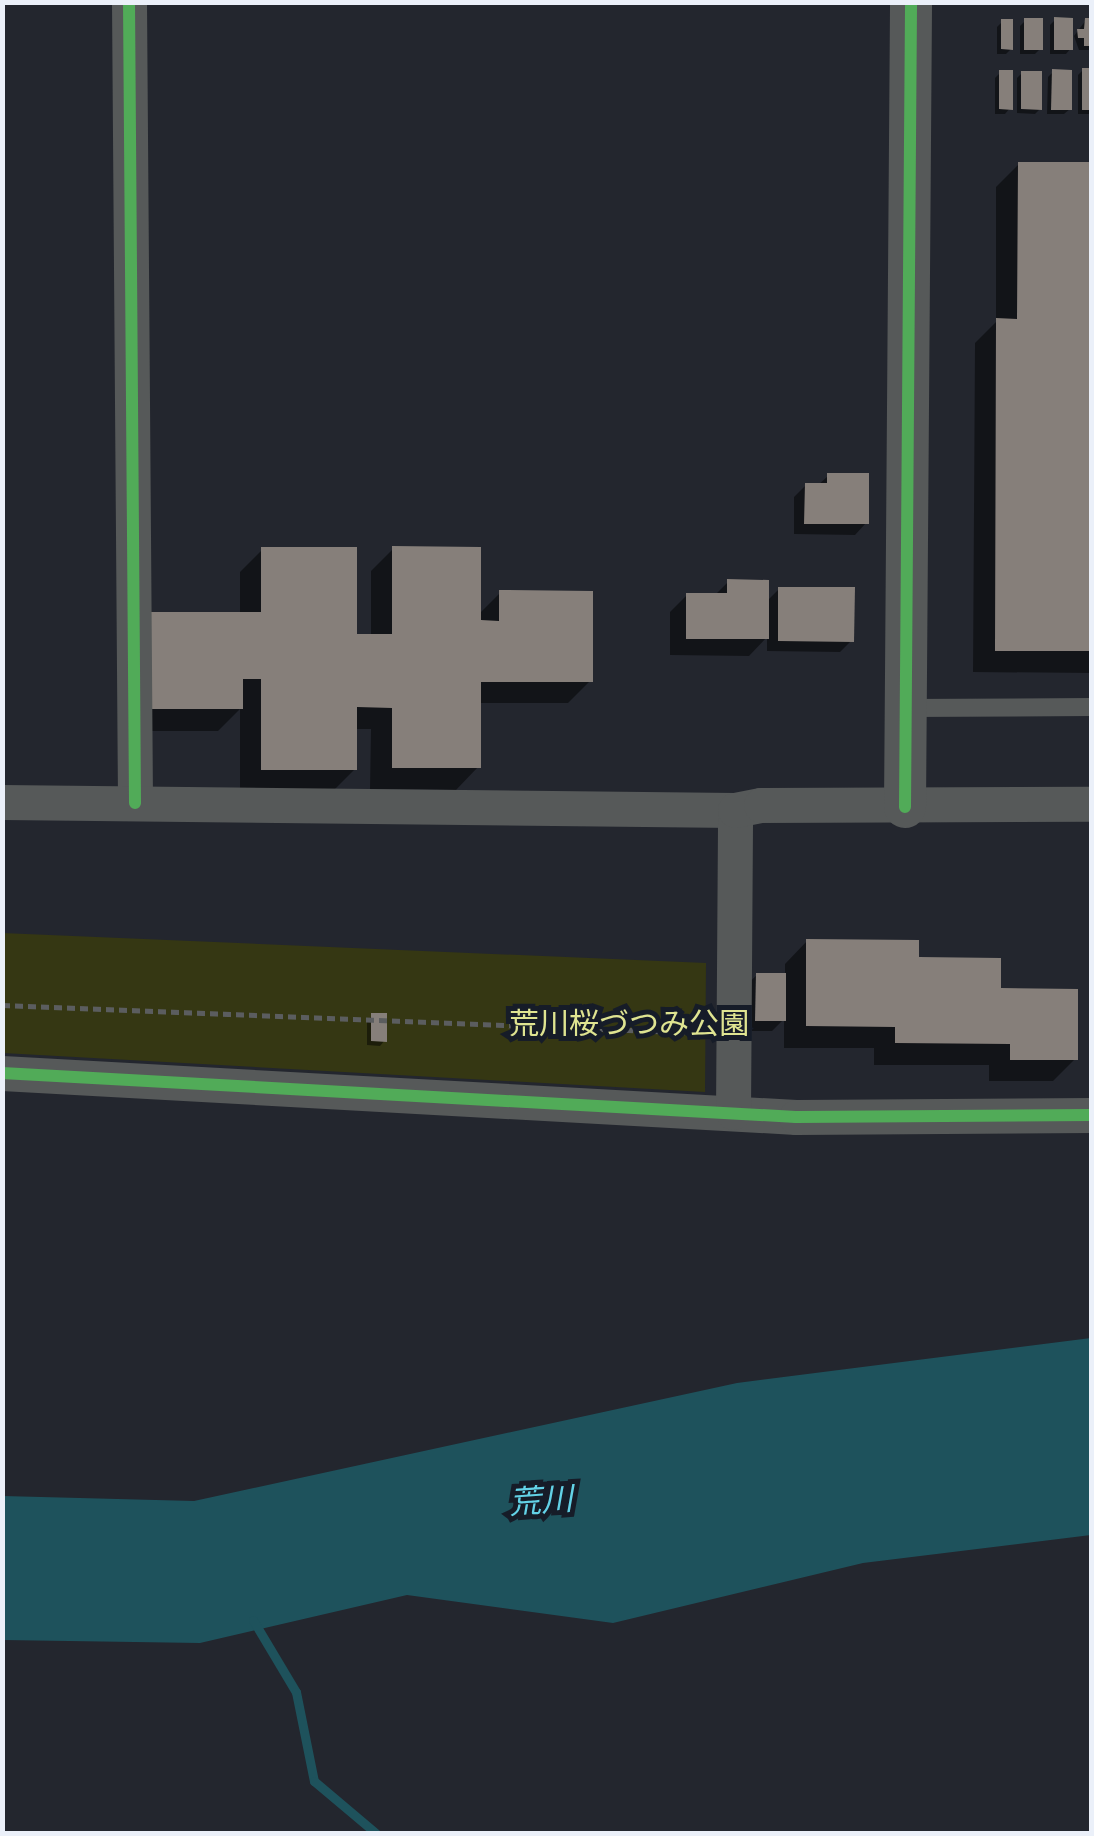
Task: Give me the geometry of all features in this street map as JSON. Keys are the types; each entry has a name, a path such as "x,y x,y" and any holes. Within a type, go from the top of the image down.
{"street":[{"path":"129,2 136,803"},
{"path":"905,807 910,2"},
{"path":"2,802 735,810 760,806 1092,804"},
{"path":"733,1112 735,810"},
{"path":"2,1073 504,1104 796,1117 1092,1116"}],"lane":[{"path":"906,708 1092,707"}],"path":[{"path":"2,1005 733,1034"}],"green space":[{"name":"荒川桜づつみ公園","path":"2,933 706,963 705,1092 3,1053"}],"water":[{"name":"荒川","path":"1091,1338 1091,1535 863,1563 613,1623 407,1595 200,1643 3,1640 3,1496 194,1501 737,1383"}],"building":[{"path":"1054,17 1073,18 1073,50 1054,50"},
{"path":"1024,18 1043,18 1043,50 1024,50"},
{"path":"1085,18 1092,18 1092,46 1084,46 1084,38 1078,38 1077,29 1084,29"},
{"path":"1001,19 1013,19 1013,50 1001,49"},
{"path":"1082,68 1092,68 1092,110 1082,110"},
{"path":"1052,69 1072,70 1072,110 1051,110"},
{"path":"999,70 1013,70 1013,110 999,109"},
{"path":"1021,71 1042,71 1042,110 1021,109"},
{"path":"1018,162 1092,162 1092,651 995,651 996,318 1017,319"},
{"path":"827,473 869,473 869,524 804,524 805,483 827,483"},
{"path":"392,546 481,547 481,620 499,621 499,590 593,591 593,682 481,682 481,768 392,768 392,708 357,707 357,770 261,770 261,679 243,679 243,709 146,709 146,612 261,612 261,547 357,547 357,634 392,634"},
{"path":"727,579 769,580 769,639 686,639 686,593 727,593"},
{"path":"778,587 855,587 854,642 778,641"},
{"path":"806,939 919,940 919,957 1001,958 1001,988 1078,989 1078,1060 1010,1060 1010,1044 895,1043 895,1027 806,1026"},
{"path":"756,973 786,973 786,1021 755,1021"},
{"path":"371,1013 387,1013 387,1042 371,1041"}],"waterway":[{"path":"253,1620 296,1692 314,1781 377,1834"}],"cycle path":[{"path":"129,2 135,803"},
{"path":"905,807 911,2"},
{"path":"2,1073 796,1117 1092,1115"}]}
